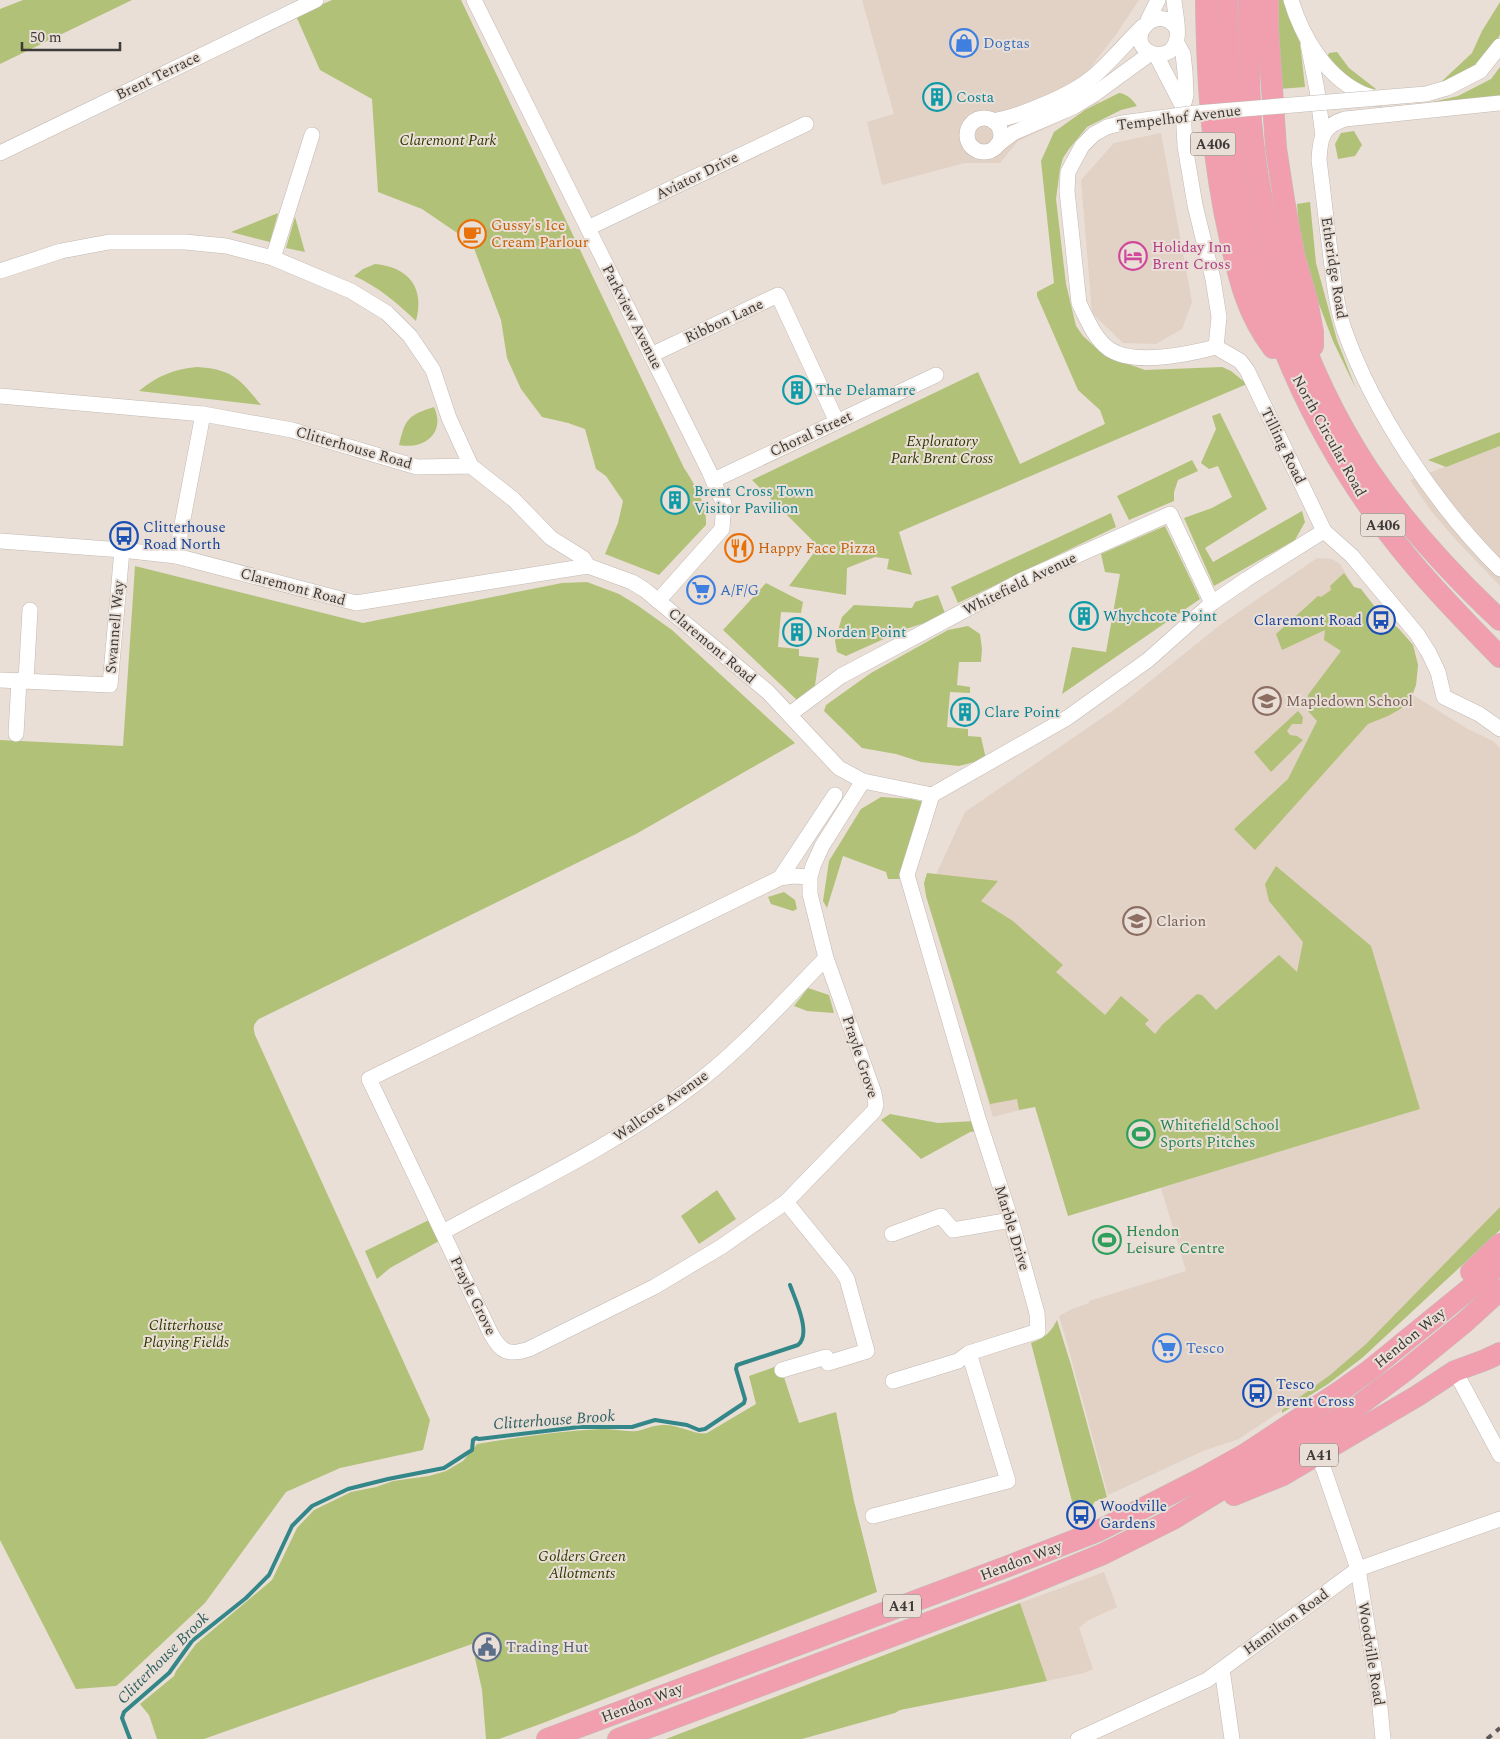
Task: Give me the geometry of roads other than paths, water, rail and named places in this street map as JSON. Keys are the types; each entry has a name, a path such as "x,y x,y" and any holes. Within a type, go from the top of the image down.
{"highway":[{"name":"A406","path":"1206,0 1206,45 1213,144 1222,204 1240,285 1252,312 1271,345 1293,374"},
{"name":"North Circular Road","path":"1227,0 1230,121 1235,167 1247,232 1267,304 1293,374 1332,447 1373,512 1432,586 1500,657"},
{"name":"North Circular Road","path":"1249,0 1251,120 1260,192 1287,298 1314,366 1348,437 1385,492 1426,545 1460,582 1500,620"},
{"name":"A406","path":"1268,0 1268,29 1276,148 1294,254 1307,300 1313,332 1314,366"},
{"name":"A41","path":"1370,1370 1500,1244"},
{"name":"Hendon Way","path":"548,1739 1098,1531 1247,1453 1370,1370 1500,1264"},
{"name":"Hendon Way","path":"618,1739 1015,1590 1103,1554 1173,1519 1354,1409 1405,1371 1465,1322 1500,1290"},
{"name":"A41","path":"1173,1519 1283,1475 1455,1371 1485,1360 1500,1352"}],"street":[{"name":"Brent Terrace","path":"0,153 316,0"},
{"name":"Parkview Avenue","path":"474,0 724,503 722,529 658,601"},
{"path":"1158,0 1140,35 1142,44 1153,54 1183,107"},
{"path":"997,145 1000,140 1000,130 993,121 986,118 974,122 967,134 967,140 971,146 978,151 984,152 993,149 1014,132 1073,107 1153,54 1170,52 1177,36 1174,0"},
{"path":"1291,0 1297,21 1307,40 1319,58 1330,68 1360,92 1417,112"},
{"path":"993,121 1010,118 1072,91 1094,76 1145,24 1155,17 1167,18 1174,24 1183,54 1185,72 1186,95 1183,107 1185,146 1194,197 1213,279 1219,317 1216,347"},
{"name":"Etheridge Road","path":"1307,40 1317,90 1323,136 1320,147 1320,169 1334,282 1344,328 1375,401 1410,456 1443,505 1484,554 1500,569"},
{"name":"Tempelhof Avenue","path":"1216,347 1160,358 1124,354 1110,350 1098,338 1079,303 1068,200 1068,172 1082,146 1094,134 1107,127 1122,123 1196,113 1426,94 1447,88 1480,71 1500,46"},
{"path":"1323,136 1325,130 1330,125 1345,119 1500,104"},
{"name":"Aviator Drive","path":"588,228 806,124"},
{"path":"273,258 312,135"},
{"path":"0,271 61,251 109,242 193,242 226,246 273,258 351,290 387,313 410,336 433,370 449,418 471,466 513,499 551,538 584,558 588,566"},
{"name":"Ribbon Lane","path":"651,355 778,295 838,422"},
{"name":"Tilling Road","path":"1216,347 1240,361 1247,370 1324,531 1352,556 1430,653 1438,672 1444,697 1479,714 1500,729"},
{"name":"Choral Street","path":"712,476 838,422 936,375"},
{"name":"Clitterhouse Road","path":"0,396 203,414 292,430 417,467 471,466"},
{"path":"176,556 203,414"},
{"name":"Whitefield Avenue","path":"790,714 841,676 1014,584 1170,514 1212,603"},
{"path":"932,795 1067,718 1148,660 1212,603 1324,531"},
{"name":"Claremont Road","path":"0,541 176,556 356,603 588,566 605,570 632,582 658,601 768,692 840,768 863,781 932,795"},
{"name":"Swannell Way","path":"0,680 110,684 122,550"},
{"path":"16,734 30,610"},
{"name":"Prayle Grove","path":"810,877 793,876 780,878 369,1079 498,1345 507,1352 519,1352 529,1349 654,1287 721,1247 786,1202 870,1116 876,1105 874,1093 826,958 810,894 812,866 822,846 863,781"},
{"path":"780,878 835,795"},
{"name":"Marble Drive","path":"932,795 906,875 975,1108 1011,1220 1037,1313 1038,1331 969,1353"},
{"name":"Wallcote Avenue","path":"443,1232 630,1130 687,1090 735,1051 826,958"},
{"path":"782,1370 826,1357 828,1363 867,1351 847,1279 786,1202"},
{"path":"892,1234 941,1216 953,1230 1011,1220"},
{"path":"1500,1342 1481,1352 1455,1371 1500,1456"},
{"path":"873,1516 1008,1481 969,1353 958,1361 894,1381"},
{"path":"1317,1456 1324,1470 1358,1569"},
{"name":"Hamilton Road","path":"1078,1739 1207,1680 1358,1569 1500,1519"},
{"name":"Woodville Road","path":"1358,1569 1379,1698 1383,1739"},
{"path":"1222,1669 1232,1739"}],"waterway":[{"name":"Clitterhouse Brook","path":"130,1739 122,1718 124,1712 169,1673 192,1641 246,1598 269,1575 292,1526 312,1506 348,1489 444,1468 472,1450 473,1440 476,1438 579,1427 632,1427 655,1420 687,1425 699,1430 705,1429 744,1403 745,1399 736,1369 737,1365 798,1345 802,1340 803,1325 790,1285"}],"railway":[{"path":"1487,1739 1500,1728"}],"place":[{"name":"Dogtas","path":"964,43"},
{"name":"Costa","path":"937,97"},
{"name":"Gussy's Ice Cream Parlour","path":"472,234"},
{"name":"Holiday Inn Brent Cross","path":"1133,256"},
{"name":"The Delamarre","path":"797,390"},
{"name":"Brent Cross Town Visitor Pavilion","path":"675,500"},
{"name":"Clitterhouse Road North","path":"124,536"},
{"name":"Happy Face Pizza","path":"739,548"},
{"name":"A/F/G","path":"701,590"},
{"name":"Whychcote Point","path":"1084,616"},
{"name":"Claremont Road","path":"1381,620"},
{"name":"Norden Point","path":"797,632"},
{"name":"Mapledown School","path":"1267,701"},
{"name":"Clare Point","path":"965,712"},
{"name":"Clarion","path":"1137,921"},
{"name":"Whitefield School Sports Pitches","path":"1141,1134"},
{"name":"Hendon Leisure Centre","path":"1107,1240"},
{"name":"Tesco","path":"1167,1348"},
{"name":"Tesco Brent Cross","path":"1257,1393"},
{"name":"Woodville Gardens","path":"1081,1515"},
{"name":"Trading Hut","path":"487,1647"}],"park label":[{"name":"Claremont Park","path":"448,140"},
{"name":"Exploratory Park Brent Cross","path":"942,450"},
{"name":"Clitterhouse Playing Fields","path":"186,1334"},
{"name":"Golders Green Allotments","path":"582,1564"}]}
